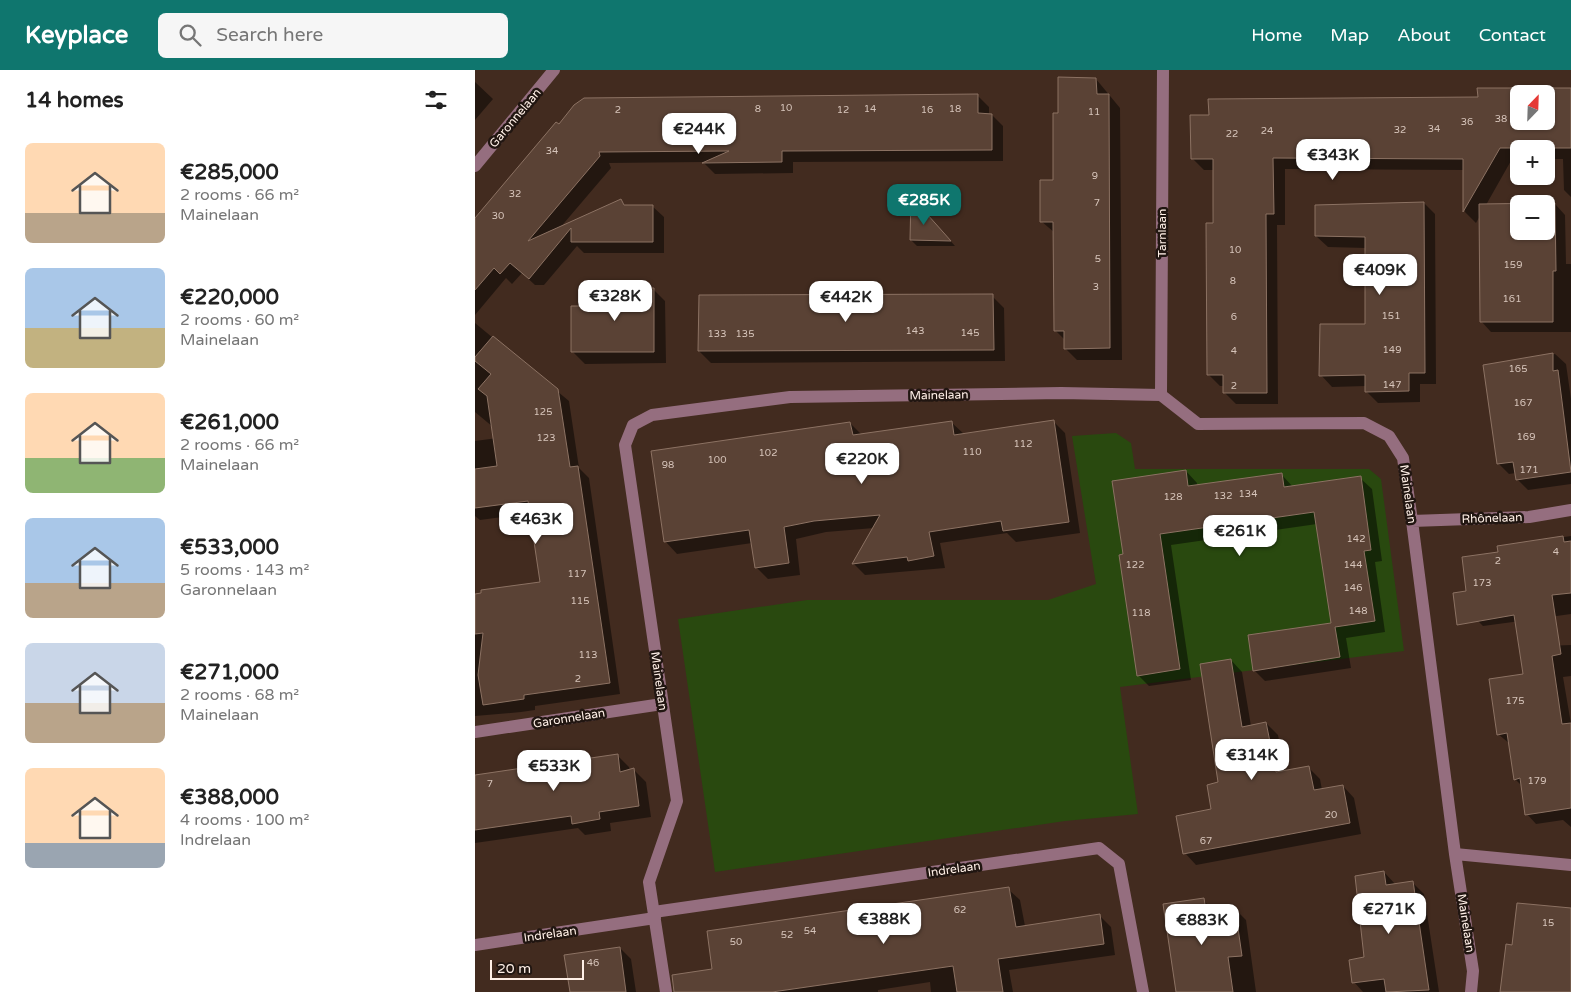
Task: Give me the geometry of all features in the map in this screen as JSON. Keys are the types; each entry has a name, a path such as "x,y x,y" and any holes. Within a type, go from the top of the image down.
{"street":[{"name":"Garonnelaan","path":"475,166 554,70"},
{"name":"Tarnlaan","path":"1161,396 1163,70"},
{"name":"Mainelaan","path":"666,992 649,882 677,800 625,445 633,425 652,415 790,397 1061,393 1161,396 1198,424 1364,423 1389,436 1403,458 1455,854 1473,971 1471,992"},
{"name":"Rhônelaan","path":"1412,521 1529,517 1571,510"},
{"name":"Garonnelaan","path":"475,732 662,704"},
{"name":"Indrelaan","path":"475,945 654,915 1099,848 1119,864 1143,992"},
{"path":"1455,854 1571,865"}],"green space":[{"path":"1116,433 1131,443 1135,469 1369,469 1381,479 1404,651 1120,687 1138,814 1065,821 715,872 678,619 807,600 1048,600 1096,584 1072,436"}],"building":[{"path":"1058,77 1096,78 1097,94 1109,94 1110,348 1064,349 1064,331 1054,331 1053,222 1040,222 1040,180 1053,180 1053,113 1058,113"},
{"path":"1477,88 1510,88 1510,130 1555,130 1555,88 1571,88 1571,148 1555,148 1555,140 1510,140 1510,148 1500,148 1463,212 1463,159 1273,158 1274,214 1266,214 1267,393 1223,393 1223,375 1207,375 1206,223 1213,223 1213,159 1191,159 1190,115 1209,115 1208,99 1478,97"},
{"path":"978,94 978,113 992,114 992,150 782,151 782,162 702,163 729,151 599,152 600,156 528,241 621,199 624,205 653,205 653,242 571,242 571,228 529,279 510,263 500,274 494,268 475,290 475,218 556,122 559,124 574,105 584,98"},
{"path":"911,196 951,241 910,240"},
{"path":"1424,202 1425,373 1409,373 1409,391 1365,392 1365,375 1319,376 1320,324 1365,324 1365,237 1315,236 1315,205"},
{"path":"1555,203 1556,271 1553,271 1553,322 1480,322 1479,204 1510,204 1510,240 1555,240"},
{"path":"654,288 654,352 571,352 571,306 579,306 597,289"},
{"path":"993,294 994,350 698,351 699,295"},
{"path":"493,336 558,389 570,467 578,466 610,683 524,695 524,699 483,705 478,675 483,633 475,634 475,594 481,593 481,590 540,582 528,501 475,508 475,469 497,466 487,396 478,389 491,374 475,361 475,357"},
{"path":"1553,353 1553,371 1558,370 1571,472 1516,480 1513,462 1497,464 1483,365"},
{"path":"1054,420 1069,522 1003,531 1001,521 929,532 934,556 908,561 907,557 852,564 880,515 814,521 784,527 789,563 755,568 749,530 664,542 651,451 850,422 853,435 952,421 954,435"},
{"path":"1186,470 1188,486 1282,473 1284,487 1361,476 1371,550 1364,551 1375,621 1335,627 1340,657 1253,671 1248,635 1331,623 1314,512 1160,534 1180,669 1137,676 1119,555 1123,554 1112,481"},
{"path":"1563,536 1564,542 1571,541 1571,593 1552,595 1561,654 1552,656 1562,724 1571,723 1571,808 1525,815 1520,778 1514,780 1507,733 1497,735 1489,679 1523,674 1514,615 1457,625 1453,593 1466,591 1462,557 1498,552 1497,546"},
{"path":"1231,659 1242,727 1266,722 1276,772 1309,766 1314,790 1343,785 1350,823 1183,854 1176,816 1211,809 1207,785 1218,782 1200,664"},
{"path":"618,754 620,772 634,768 639,806 599,812 600,819 572,824 571,816 475,830 475,775"},
{"path":"1384,871 1386,885 1413,881 1429,990 1386,992 1384,979 1352,983 1349,960 1364,957 1355,876"},
{"path":"1009,887 1016,927 1100,914 1104,944 998,959 1003,992 957,992 953,966 772,992 674,992 672,975 712,969 707,931"},
{"path":"1204,898 1206,911 1235,907 1242,956 1228,957 1233,992 1176,992 1163,904"},
{"path":"1517,903 1571,908 1571,992 1500,992 1506,944 1512,945"},
{"path":"620,947 626,992 570,992 564,955"}]}
